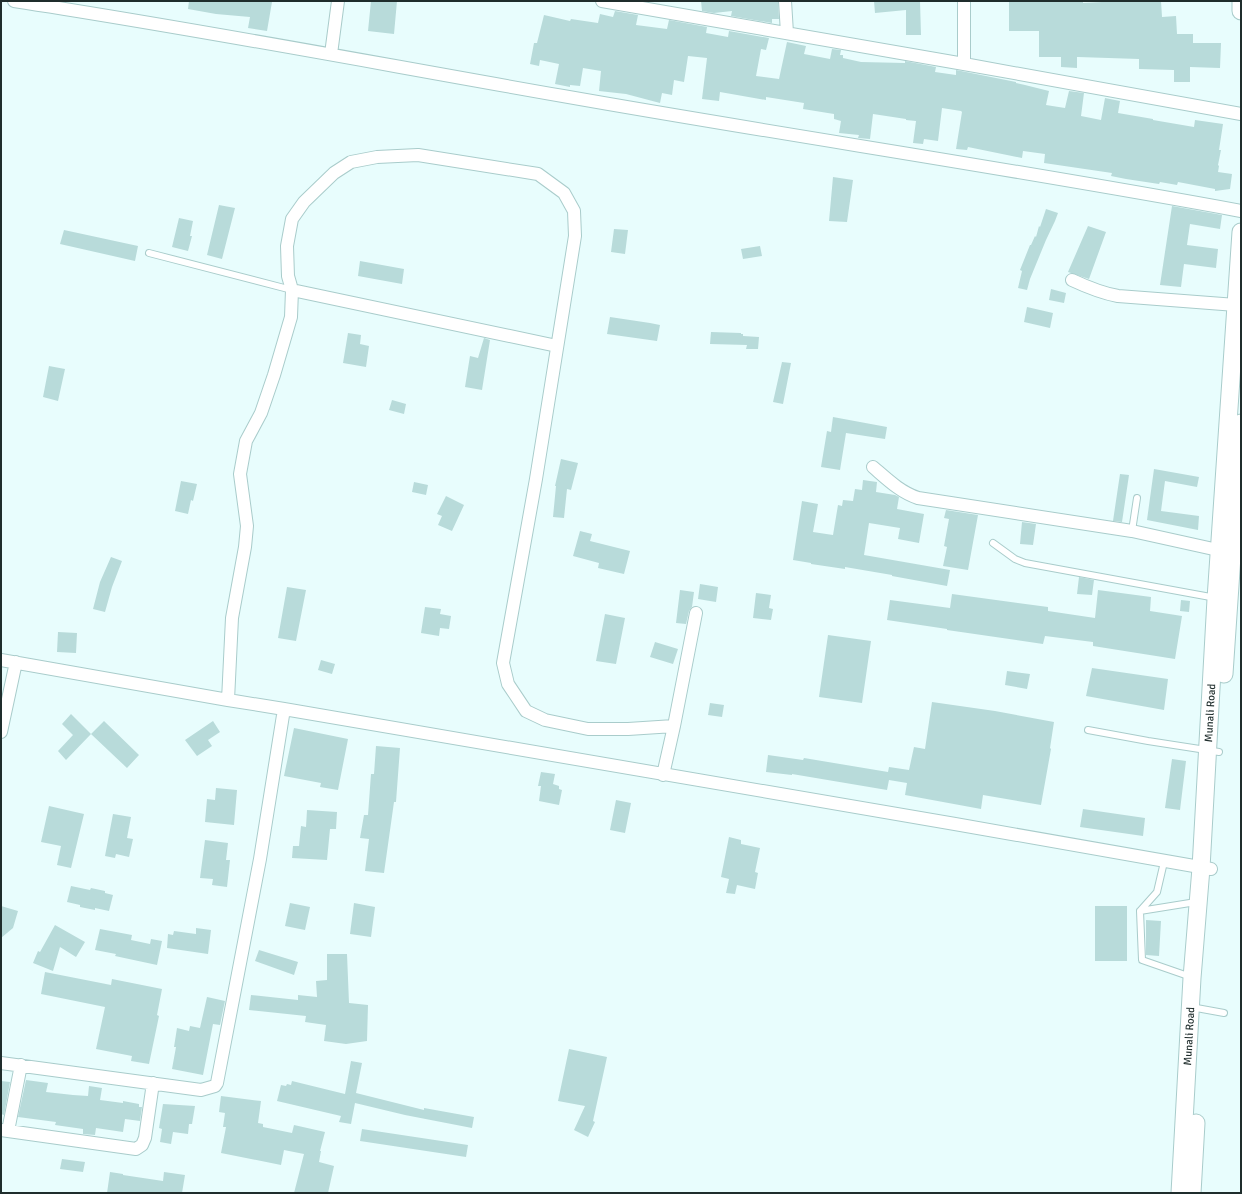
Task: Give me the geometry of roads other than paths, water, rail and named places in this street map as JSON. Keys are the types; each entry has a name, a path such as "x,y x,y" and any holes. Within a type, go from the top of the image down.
{"main road":[{"path":"1241,1 1241,11"},
{"name":"Munali Road","path":"1180,1193 1196,1008 1213,751 1227,600 1226,552 1236,305 1241,232"},
{"name":"Munali Road","path":"1226,552 1241,423"},
{"name":"Munali Road","path":"1192,1193 1196,1008 1192,978 1198,902 1206,869"}],"street":[{"path":"14,1 331,54 565,97 1053,178 1241,211"},
{"path":"331,54 338,1"},
{"path":"602,1 624,3 787,34 1241,114"},
{"path":"785,1 787,34"},
{"path":"964,1 964,64"},
{"path":"228,700 232,618 245,547 247,526 240,474 246,441 261,413 291,317 292,290 288,276 287,246 292,219 304,202 334,173 351,162 377,157 418,155 538,174 564,194 574,211 575,236 535,486 503,663 508,684 526,711 545,720 588,729 628,729 674,726"},
{"path":"1072,280 1090,289 1105,294 1118,296 1236,305"},
{"path":"292,290 557,346"},
{"path":"872,467 899,489 918,498 1132,531 1226,552"},
{"path":"663,774 696,613"},
{"path":"1,660 954,824 1206,869"},
{"path":"1,732 16,662"},
{"path":"1,1063 201,1090 214,1086 217,1083 260,859 284,709"},
{"path":"21,1066 4,1131 136,1149 142,1146 145,1138 153,1083"}],"lane":[{"path":"149,253 292,290"},
{"path":"1132,531 1137,498"},
{"path":"993,543 1015,559 1025,563 1227,600"},
{"path":"1088,730 1213,751"},
{"path":"1164,862 1157,892 1140,911 1142,960 1192,978"},
{"path":"1140,911 1198,902"},
{"path":"1196,1008 1224,1013"}]}
